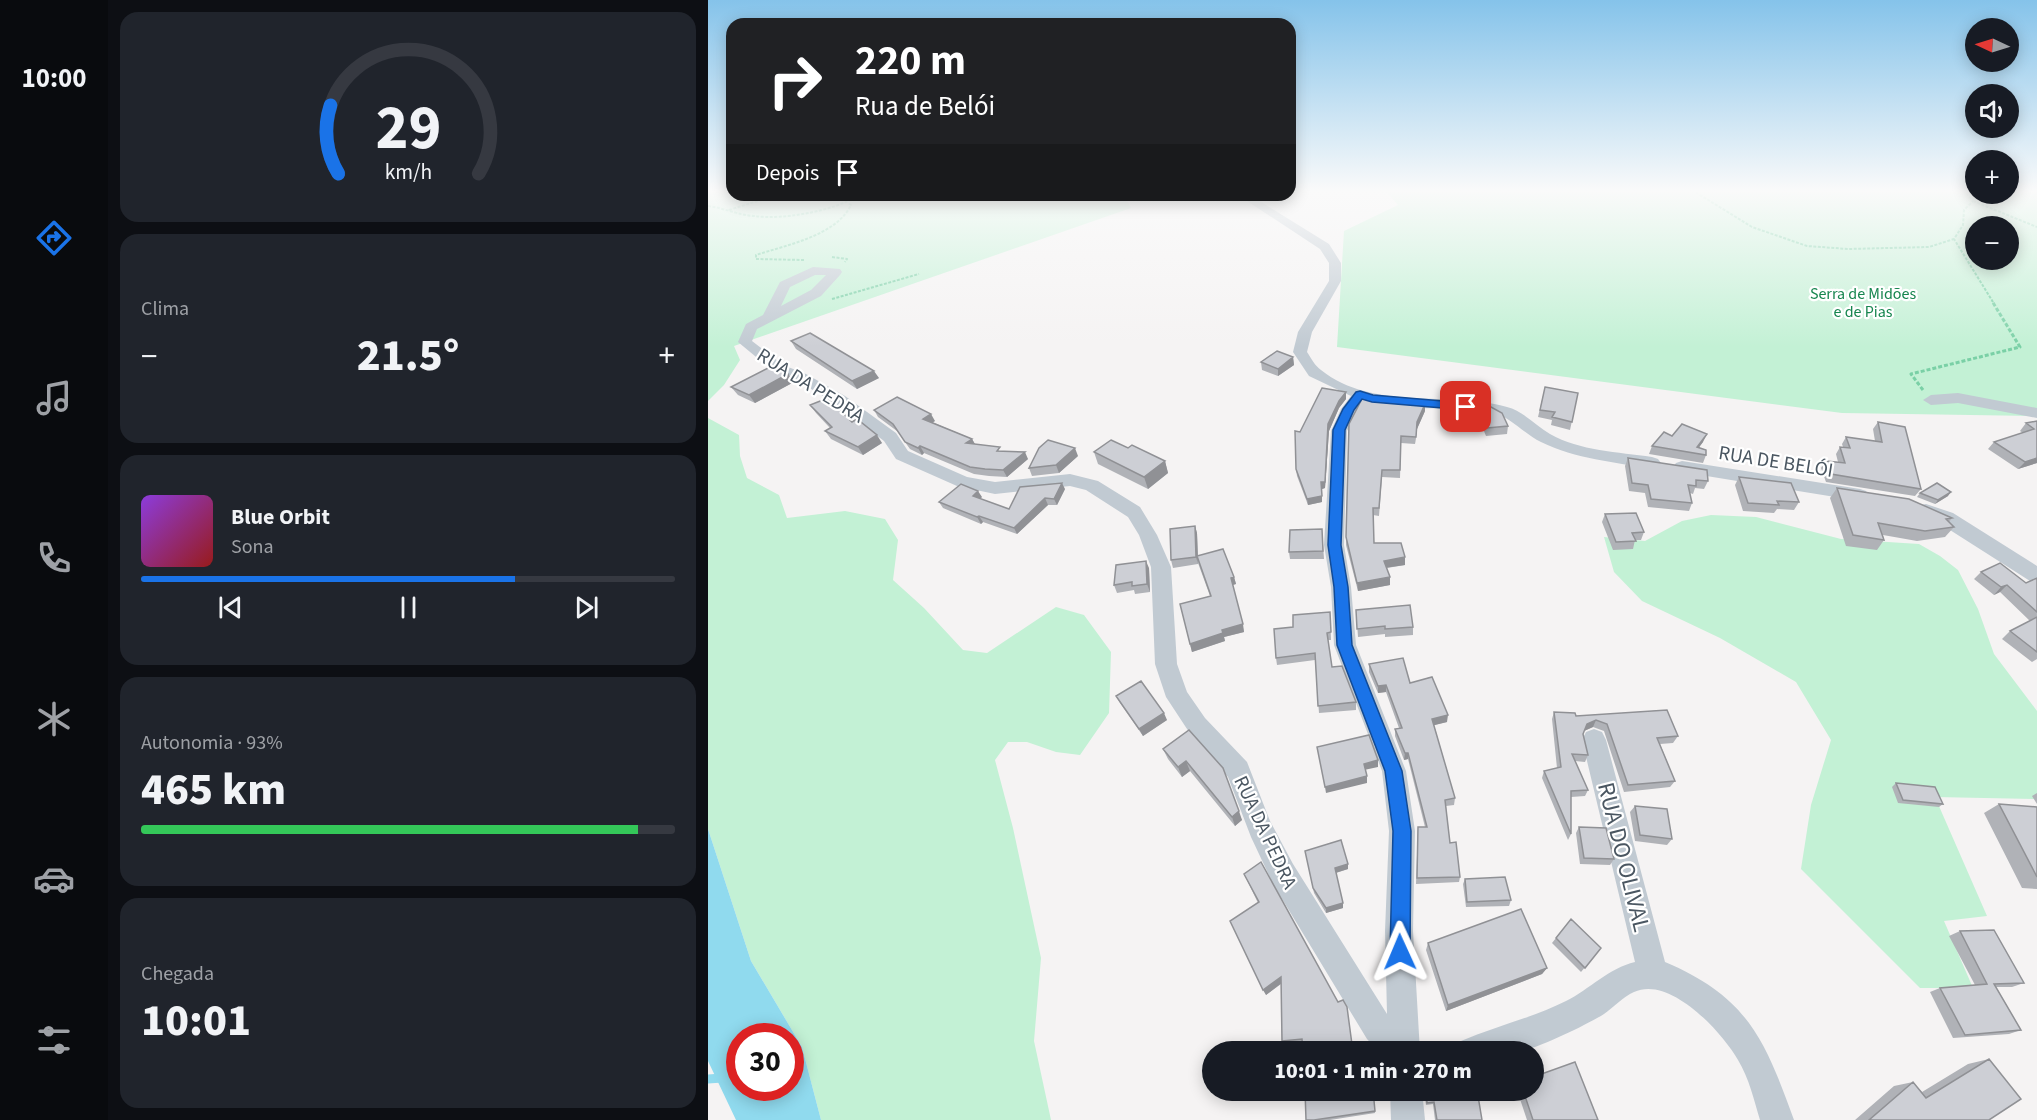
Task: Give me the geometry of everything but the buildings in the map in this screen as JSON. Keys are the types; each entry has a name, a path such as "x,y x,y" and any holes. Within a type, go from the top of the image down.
{"street":[{"name":"RUA DE BELÓI","path":"1317,242 1324,247 1335,263 1335,281 1305,332 1300,352 1314,373 1342,388 1372,398 1434,405 1489,407 1504,411 1545,438 1578,451 1882,498"},
{"path":"768,318 785,285 813,271 836,272"},
{"path":"768,318 816,293 836,272"},
{"name":"RUA DA PEDRA","path":"768,318 751,327 745,342 778,368 801,377 838,399 890,437 902,455 963,482 995,488 1070,480 1092,485 1134,512 1148,535 1161,567 1166,664 1177,697 1197,725 1238,771 1260,828 1283,874 1378,1028 1392,1041"},
{"path":"1360,394 1348,409 1339,430 1334,545 1341,587 1345,645 1394,771 1402,831 1399,931 1403,1041"},
{"path":"1931,400 1958,398 2037,413"},
{"path":"1905,501 1946,518 2037,576"},
{"name":"RUA DO OLIVAL","path":"1594,741 1653,974"},
{"path":"1510,1041 1561,1020 1632,977 1653,974 1677,981 1714,1006 1749,1048 1777,1120"},
{"path":"1407,1101 1408,1120"}],"path":[{"path":"791,242 756,255 756,259 787,261 807,259"},
{"path":"1796,242 1807,246 1848,249 1929,247 1944,242"},
{"path":"1931,400 1911,374 2020,347 1956,242"},
{"path":"828,258 847,259 836,272"},
{"path":"822,302 919,274"}],"green space":[{"path":"708,242 1032,242 734,346 740,360 724,385 708,401"},
{"name":"Serra de Midões e de Pias","path":"1343,242 1965,242 1965,270 2019,270 2019,242 2037,242 2037,416 1842,413 1337,347"},
{"path":"708,418 739,435 740,456 747,478 779,495 787,518 845,511 885,519 898,540 893,580 924,608 963,650 987,653 1056,607 1084,615 1111,652 1109,713 1080,755 1056,752 1027,742 1008,742 995,760 1013,828 1041,958 1034,1041 1051,1120 821,1120 804,1055 804,1023 788,1023 751,961 708,829"},
{"path":"1711,515 1756,517 1841,539 1919,544 1940,556 1958,570 1978,609 1994,654 2037,711 2037,799 1935,797 1987,916 1944,921 1973,988 1920,988 1801,869 1811,805 1831,740 1796,682 1720,638 1642,601 1614,572 1604,537 1645,541 1682,521"}],"water":[{"path":"708,829 751,961 788,1023 726,1023 726,1099 708,1061"},
{"path":"804,1055 821,1120 736,1120 727,1101 804,1101"}],"waterway":[{"path":"708,1079 722,1078"}],"route":[{"path":"1400,952 1402,831 1394,771 1345,645 1341,587 1334,545 1339,430 1348,409 1360,394 1372,398 1466,407"}]}
